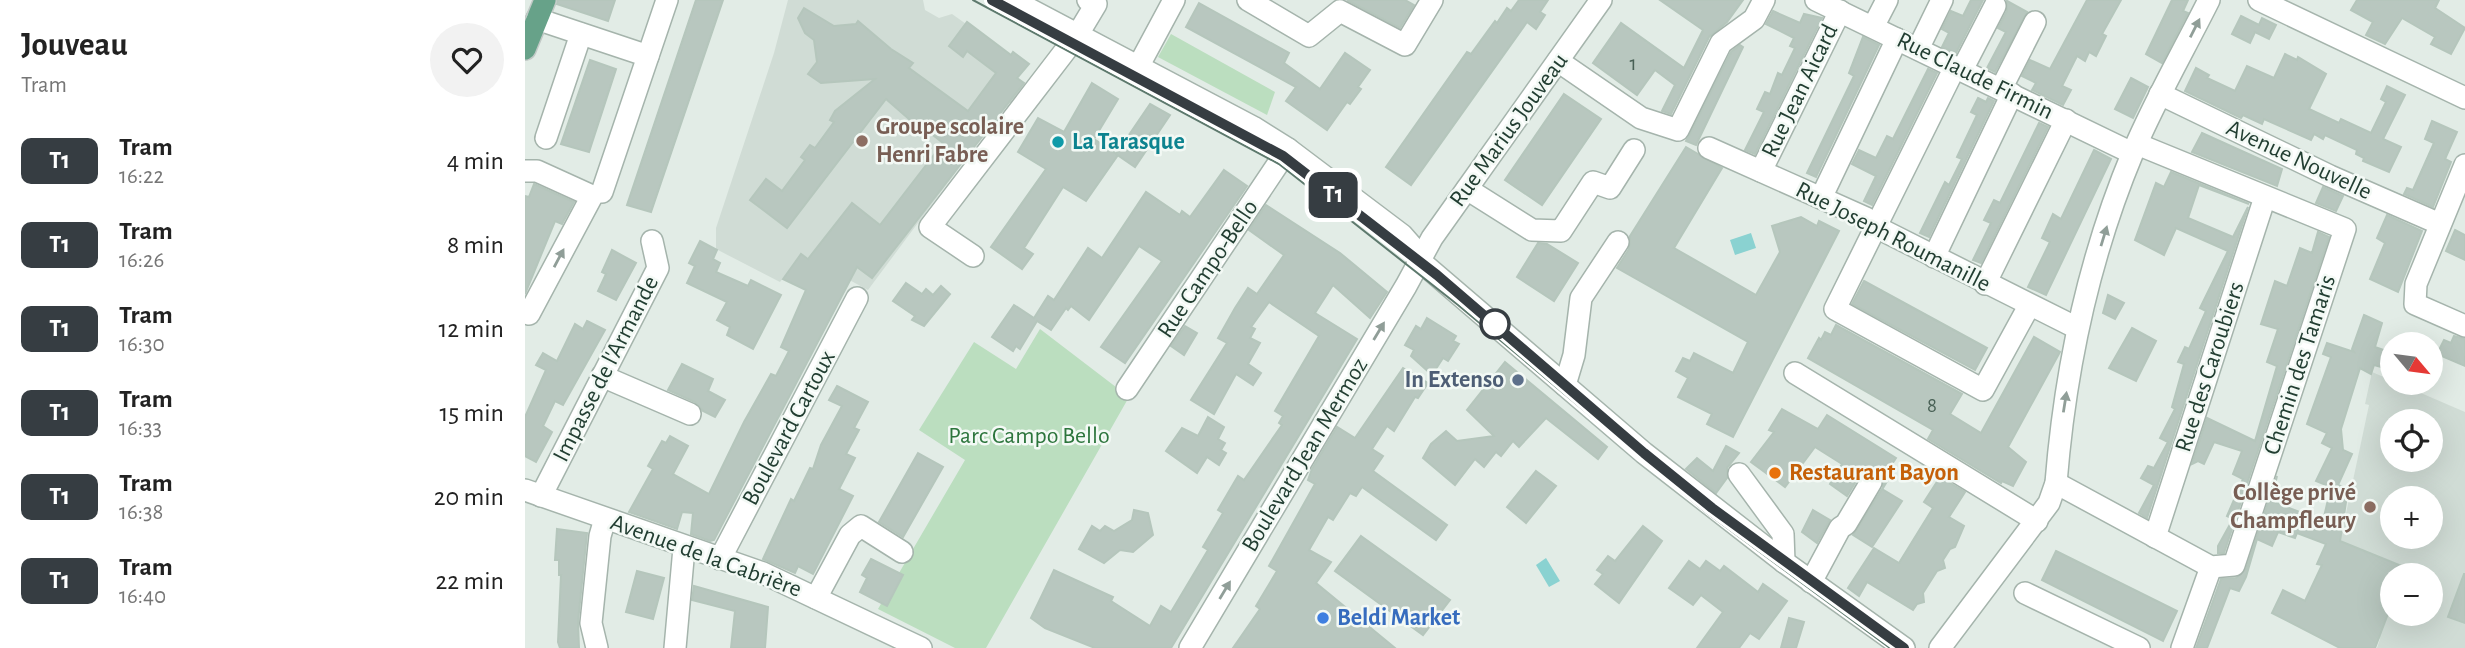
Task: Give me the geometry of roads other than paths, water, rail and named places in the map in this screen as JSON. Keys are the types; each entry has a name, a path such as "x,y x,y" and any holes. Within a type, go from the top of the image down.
{"main road":[{"path":"525,48 541,10"}],"street":[{"path":"602,192 667,0"},
{"path":"973,256 930,228 1078,34 1096,5 1088,0"},
{"path":"1139,67 1174,0"},
{"path":"1248,0 1308,36 1340,11 1405,45 1431,0"},
{"name":"Rue Marius Jouveau","path":"1420,261 1432,238 1601,0"},
{"path":"1558,61 1641,118 1678,130 1721,43 1754,19 1764,0"},
{"path":"1873,27 1887,0"},
{"path":"1918,49 1942,0"},
{"path":"1940,648 2037,521 2056,483 2077,328 2135,149 2160,94 2210,0"},
{"path":"2259,0 2465,97"},
{"path":"1017,1 1288,149 1402,235 1416,251 1420,261 1644,453 1784,562 1904,648"},
{"name":"Rue Claude Firmin","path":"1828,4 2066,120 2135,149"},
{"name":"Rue Jean Aicard","path":"1761,171 1828,4"},
{"path":"1995,6 1959,68 1835,309 1983,390 2029,306"},
{"path":"541,10 581,34 648,56"},
{"path":"1934,257 2035,22"},
{"path":"546,138 581,34"},
{"path":"1821,198 1897,39"},
{"name":"Avenue Nouvelle","path":"2160,94 2330,176 2440,224"},
{"path":"1985,284 2066,120"},
{"name":"Rue Joseph Roumanille","path":"1709,148 1866,218 1876,227 1985,284 2077,328"},
{"name":"Rue Campo-Bello","path":"1127,389 1288,149"},
{"name":"Chemin des Tamaris","path":"2135,149 2345,229 2234,565 2211,568"},
{"path":"1467,189 1532,230 1561,231 1593,182 1610,188 1634,150"},
{"path":"525,171 537,171 592,196 529,314 525,313"},
{"path":"2464,171 2416,284 2415,304 2465,326"},
{"name":"Rue des Caroubiers","path":"2155,537 2265,197"},
{"name":"Impasse de l'Armande","path":"529,493 602,376 658,268 652,241"},
{"path":"1565,385 1574,355 1581,298 1618,242"},
{"name":"Boulevard Jean Mermoz","path":"1190,648 1420,261"},
{"name":"Boulevard Cartoux","path":"720,559 857,298"},
{"path":"1795,373 2037,521"},
{"path":"602,376 690,414"},
{"path":"1739,474 1783,534 1784,562"},
{"path":"1811,582 1840,528 1846,524 1871,482"},
{"path":"2056,483 2211,568 2182,648"},
{"name":"Avenue de la Cabrière","path":"529,493 763,573 910,645"},
{"path":"597,648 591,623 600,536 605,519"},
{"path":"816,598 850,535 861,526 902,552"},
{"path":"675,648 684,548"},
{"path":"2025,593 2139,648"}],"water":[{"path":"1751,233 1756,248 1735,255 1730,240"},
{"path":"1546,558 1560,581 1549,587 1536,565"}],"tram line":[{"path":"973,0 1279,164 1458,305 1707,513 1890,648"},
{"name":"T1","path":"992,0 1283,156 1437,275 1712,508 1904,648"},
{"path":"1389,238 1420,261"}],"place":[{"name":"Groupe scolaire Henri Fabre","path":"862,141"},
{"name":"La Tarasque","path":"1058,142"},
{"name":"In Extenso","path":"1518,380"},
{"name":"Restaurant Bayon","path":"1775,473"},
{"name":"Collège privé Champfleury","path":"2370,507"},
{"name":"Beldi Market","path":"1323,618"}],"park label":[{"name":"Parc Campo Bello","path":"1029,436"}]}
